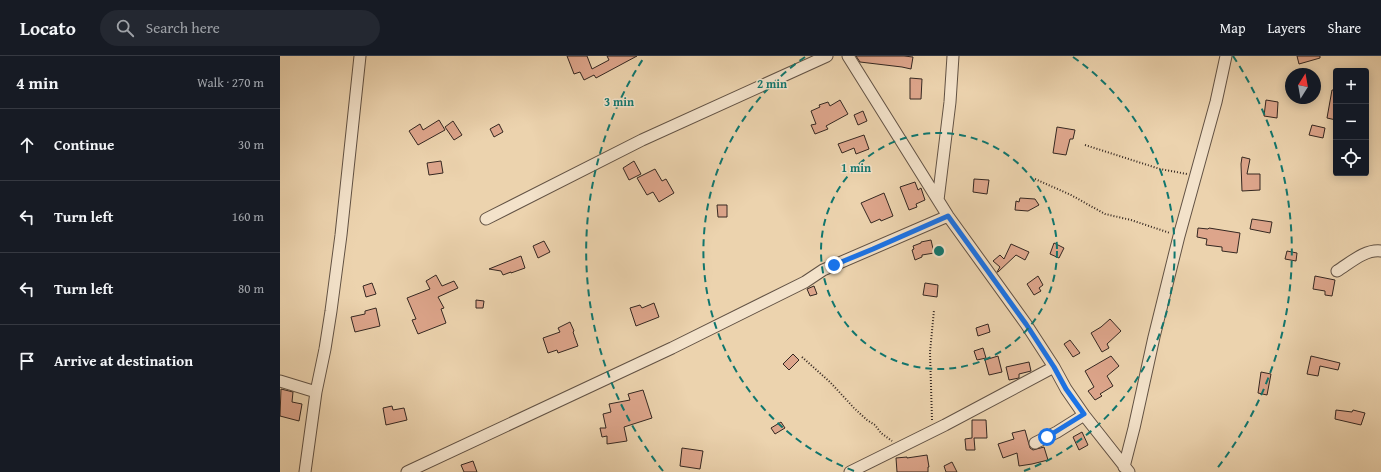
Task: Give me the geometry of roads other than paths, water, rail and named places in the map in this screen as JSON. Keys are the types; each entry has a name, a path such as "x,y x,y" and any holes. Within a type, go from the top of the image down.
{"street":[{"path":"305,472 316,392 331,311 341,235 360,56"},
{"path":"486,220 642,140 827,56"},
{"path":"848,56 948,216 1026,324 1054,367 1066,389 1127,470"},
{"path":"938,200 950,102 953,56"},
{"path":"1127,470 1134,428 1154,337 1179,236 1216,102 1226,56"},
{"path":"407,472 679,345 805,282 823,270 948,216"},
{"path":"1337,271 1363,254 1376,250 1381,251"},
{"path":"850,472 932,432 1054,367"},
{"path":"280,381 316,392"},
{"path":"1035,443 1057,432 1084,414"}]}
